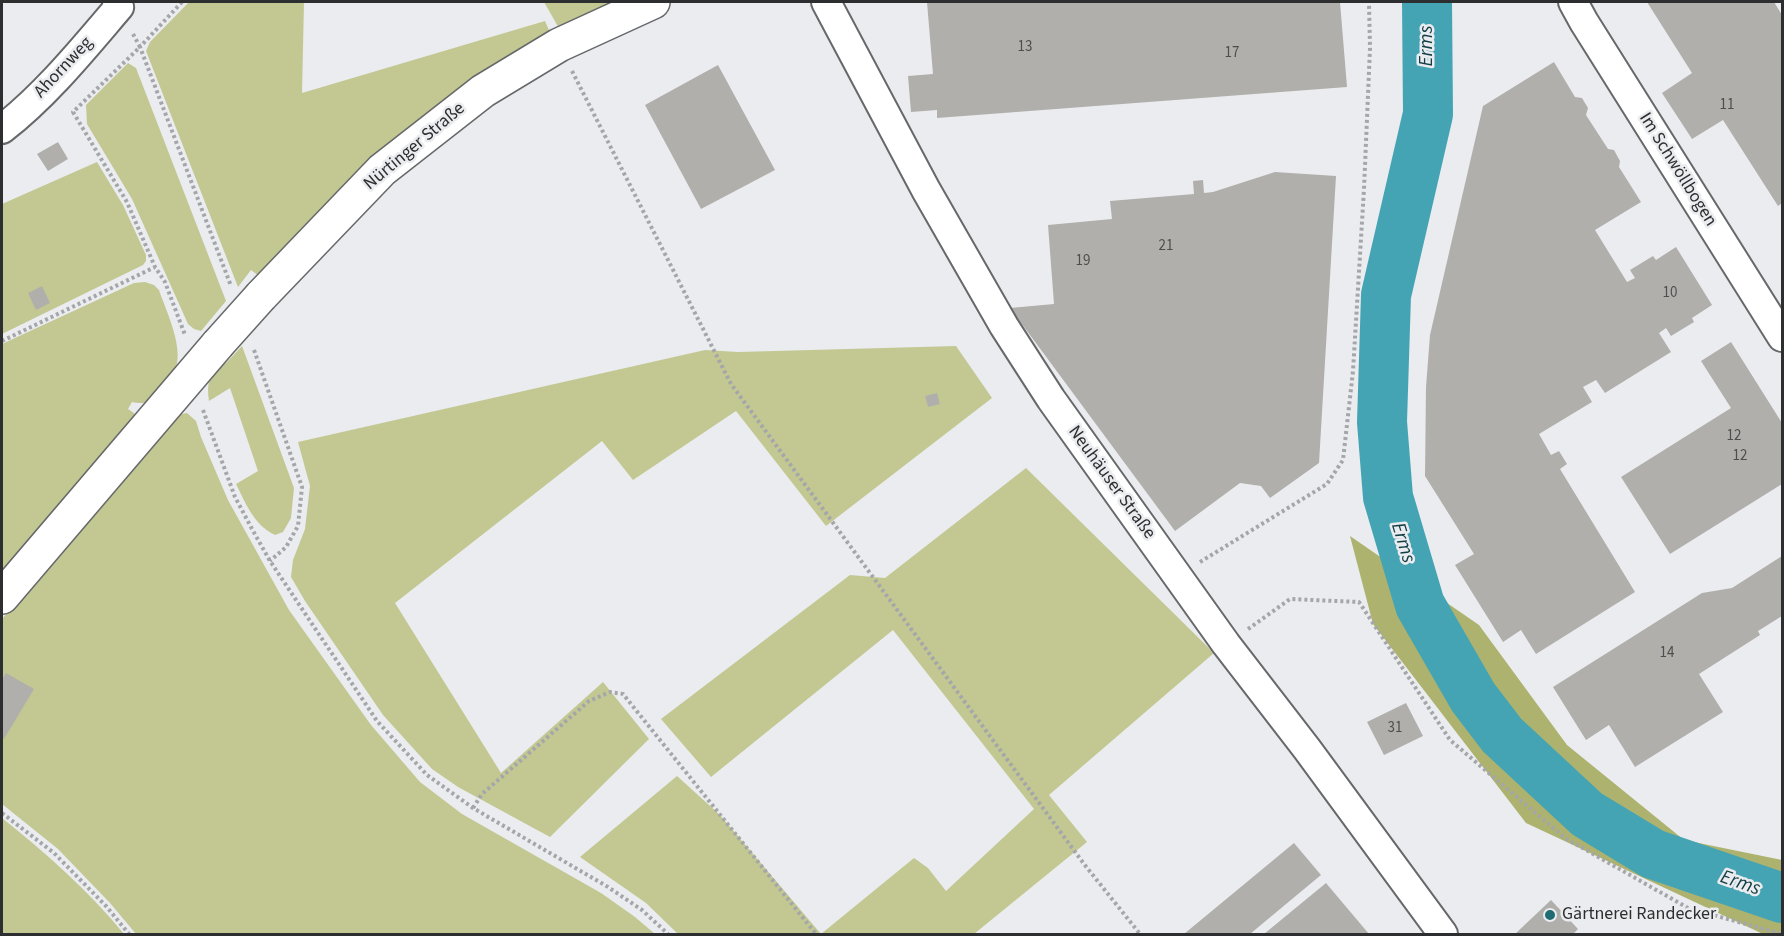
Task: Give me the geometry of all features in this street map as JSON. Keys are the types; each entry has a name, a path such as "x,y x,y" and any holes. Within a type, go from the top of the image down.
{"street":[{"name":"Nürtinger Straße","path":"2,597 218,344 246,292 382,170 483,91 559,45 652,2"},
{"name":"Neuhäuser Straße","path":"826,2 885,114 1004,326 1063,417 1226,644 1293,730 1443,934"},
{"name":"Im Schwöllbogen","path":"1573,2 1782,337"},
{"name":"Ahornweg","path":"2,129 19,116 49,85 118,4"}],"path":[{"path":"182,2 74,112 127,202 155,267 165,282 187,340 201,406 235,497 270,561 376,721 427,775 473,808 608,887 642,910 668,934"},
{"path":"1182,583 1196,564 1327,484 1343,460 1353,371 1364,189 1370,48 1369,2"},
{"path":"118,4 140,47 246,292"},
{"path":"559,45 731,384 1084,864 1140,934"},
{"path":"2,341 155,267"},
{"path":"251,343 302,487 298,526 286,547 270,561"},
{"path":"1226,644 1290,599 1359,602 1450,740 1565,838 1688,908 1782,934"},
{"path":"473,808 482,794 589,701 610,692 623,694 816,934"},
{"path":"2,813 54,853 106,906 129,934"}],"green space":[{"path":"189,2 304,2 302,93 545,21 551,35 259,276 251,270 238,287 146,51 150,42"},
{"path":"544,2 612,2 560,30"},
{"path":"128,63 136,68 226,301 201,331 188,324 132,199 87,124 86,105"},
{"path":"97,162 123,205 146,255 146,261 143,265 2,334 2,204"},
{"path":"145,282 154,285 159,290 170,320 178,353 174,372 150,400 144,403 132,402 128,409 134,413 136,420 2,577 2,344 134,283"},
{"path":"242,346 294,488 291,518 283,532 275,535 256,520 236,484 258,471 230,388 209,401 208,389 214,370 221,360 226,363"},
{"path":"956,346 992,398 826,526 736,411 633,480 602,441 395,603 501,773 603,682 649,739 550,837 458,787 432,769 383,715 291,577 293,560 305,529 310,486 298,442 705,350 738,352"},
{"path":"187,413 196,421 228,500 289,610 371,725 420,782 462,814 601,893 655,934 136,934 110,903 58,849 2,804 2,619 176,415"},
{"path":"1026,468 1214,653 1049,795 1087,842 974,934 821,934 914,858 928,868 946,891 1034,809 893,630 711,777 661,719 850,575 885,578"},
{"path":"1350,536 1479,625 1567,745 1684,840 1782,860 1782,934 1763,934 1526,823 1373,624"},
{"path":"677,776 720,815 821,934 678,934 646,903 580,857"},
{"path":"2,818 66,873 124,934 2,934"}],"building":[{"path":"927,2 1340,2 1347,87 937,118 937,110 911,112 908,76 933,74"},
{"path":"1647,2 1774,2 1782,15 1782,203 1778,206 1723,120 1692,139 1662,93 1692,73"},
{"path":"1554,62 1575,97 1582,98 1588,108 1586,115 1608,149 1614,150 1620,161 1619,167 1641,202 1595,230 1627,282 1635,278 1630,270 1653,256 1656,260 1676,247 1712,305 1692,318 1694,322 1671,336 1666,328 1659,333 1671,352 1605,393 1596,380 1583,387 1592,402 1539,434 1551,455 1559,451 1567,464 1560,469 1635,592 1536,654 1521,630 1503,642 1455,565 1474,554 1425,476 1426,387 1430,335 1483,106"},
{"path":"718,65 775,170 701,209 645,105"},
{"path":"58,142 68,159 48,171 37,154"},
{"path":"1275,172 1336,176 1319,463 1270,498 1261,486 1240,483 1175,531 1010,308 1054,304 1048,225 1112,219 1110,201 1194,194 1193,181 1203,180 1204,193"},
{"path":"42,286 50,303 36,310 28,293"},
{"path":"1731,342 1782,423 1782,484 1670,554 1621,477 1731,408 1701,361"},
{"path":"937,393 940,404 928,407 925,396"},
{"path":"1782,556 1782,616 1758,631 1760,635 1699,674 1723,712 1635,767 1609,725 1586,740 1553,687 1702,593 1732,588"},
{"path":"6,673 34,689 4,739 2,738 2,680"},
{"path":"1406,703 1423,736 1384,755 1367,722"},
{"path":"1294,843 1321,875 1250,934 1184,934"},
{"path":"1326,883 1369,934 1264,934"},
{"name":"Gärtnerei Randecker","path":"1551,900 1578,929 1573,934 1515,934"}],"waterway":[{"name":"Erms","path":"1427,2 1428,114 1386,295 1382,422 1388,497 1420,605 1473,697 1502,735 1587,814 1653,854 1782,898"}],"place":[{"name":"Gärtnerei Randecker","path":"1550,915"}]}
